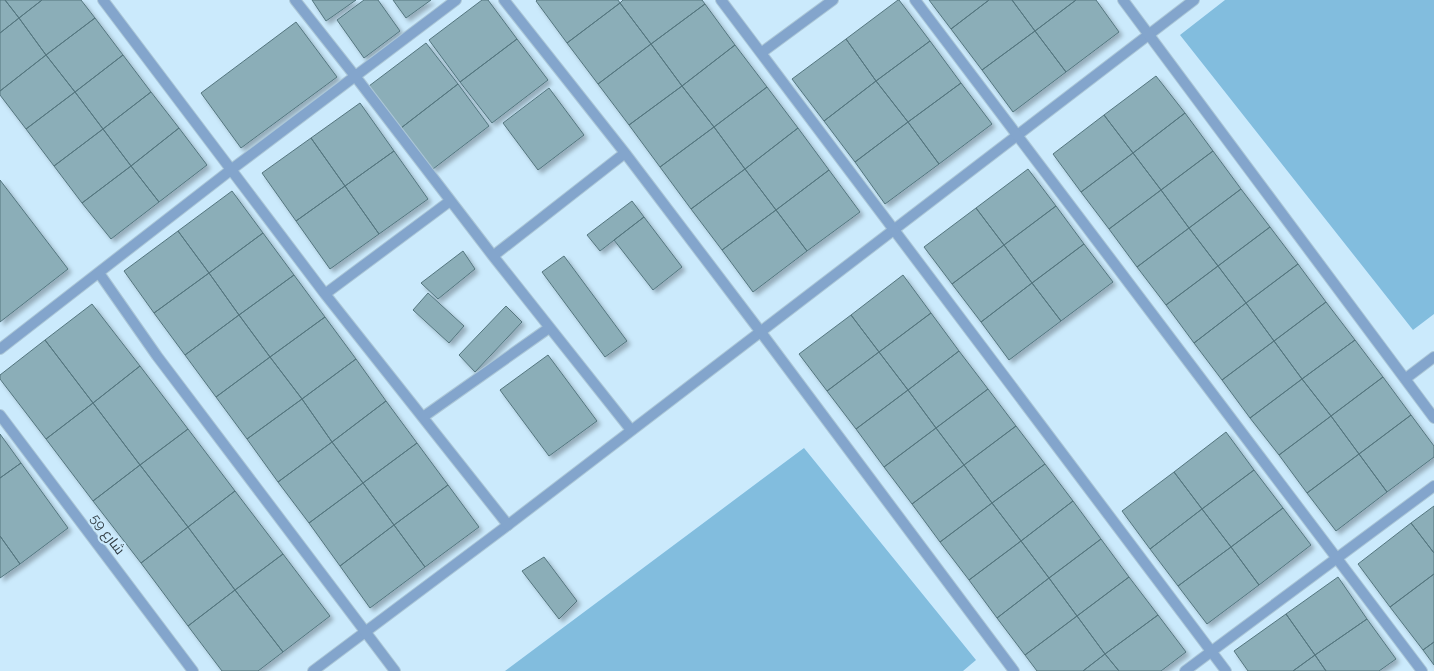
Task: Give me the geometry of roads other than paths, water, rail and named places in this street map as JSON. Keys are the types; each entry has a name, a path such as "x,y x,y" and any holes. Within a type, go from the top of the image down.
{"street":[{"path":"103,0 325,294 508,525"},
{"path":"294,0 355,76 492,256 631,430"},
{"path":"0,350 232,170 456,0"},
{"path":"504,0 625,153 1014,671"},
{"path":"721,0 1226,671"},
{"path":"761,53 833,0"},
{"path":"915,0 1338,558 1417,669"},
{"path":"1123,0 1434,418"},
{"path":"313,671 508,525 1194,0"},
{"path":"492,256 625,153"},
{"path":"325,294 450,200"},
{"path":"98,273 157,356 395,671"},
{"path":"423,417 549,328"},
{"path":"1405,379 1434,358"},
{"name":"شارع 59","path":"0,415 193,671"},
{"path":"1185,671 1434,486"}]}
